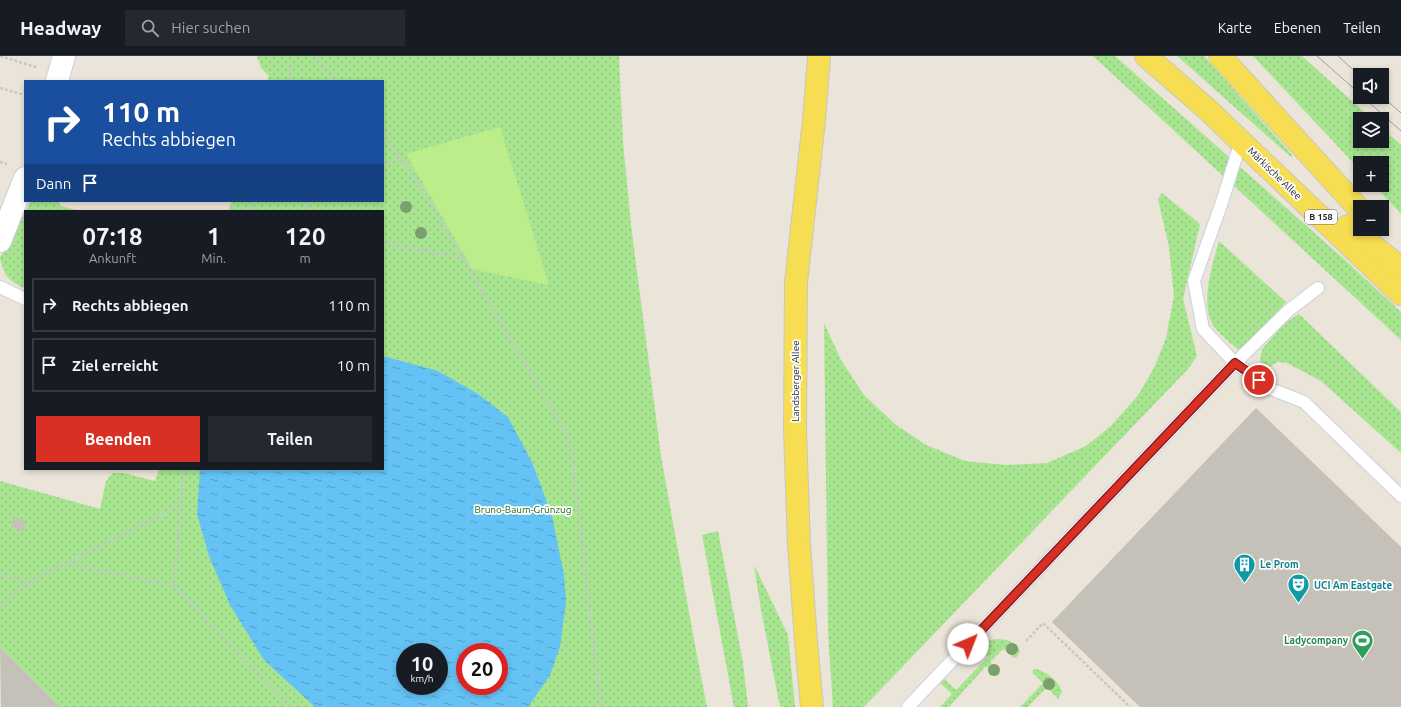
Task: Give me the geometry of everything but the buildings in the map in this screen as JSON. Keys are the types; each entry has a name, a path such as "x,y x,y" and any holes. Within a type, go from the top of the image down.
{"main road":[{"name":"Landsberger Allee","path":"812,707 799,537 795,430 796,282 813,128 819,56"},
{"name":"Märkische Allee","path":"1146,56 1207,109 1401,294"},
{"path":"1220,56 1353,202"},
{"path":"1241,141 1401,268"},
{"path":"1383,236 1401,255"}],"street":[{"path":"0,242 24,181"}],"lane":[{"path":"1241,141 1222,202 1194,281 1202,329 1235,363 1271,389 1304,402 1401,496"},
{"path":"0,287 24,299"},
{"path":"908,707 1235,363 1289,310 1318,288"}],"path":[{"path":"0,56 60,70"},
{"path":"287,80 294,56"},
{"path":"314,56 338,80"},
{"path":"0,88 24,95"},
{"path":"384,132 422,188 462,259 570,440 601,707"},
{"path":"384,164 401,158"},
{"path":"384,242 462,259"},
{"path":"174,586 184,470"},
{"path":"0,608 28,582 181,504"},
{"path":"67,563 174,586 292,707"},
{"path":"0,575 28,582"},
{"path":"1026,641 1043,623 1130,707"}],"green space":[{"name":"Bruno-Baum-Grünzug","path":"257,56 619,56 623,142 631,225 661,456 707,707 60,707 0,647 0,481 100,509 106,481 113,473 124,473 155,481 159,470 384,470 384,210 228,210 232,202 384,202 384,80 267,80 269,76 261,68"},
{"path":"1093,56 1115,56 1345,260 1401,312 1401,340"},
{"path":"1177,56 1204,56 1292,155 1292,158"},
{"path":"1253,56 1302,56 1353,102 1353,104 1355,104 1364,112 1353,112 1353,148 1389,148 1389,134 1401,145 1401,214 1381,192 1389,192 1389,156 1353,156 1353,163"},
{"path":"500,127 549,285 472,269 406,154"},
{"path":"1162,193 1200,224 1183,299 1197,356 1188,369 864,707 833,707 828,633 824,323 841,360 864,395 896,425 926,445 965,461 1006,465 1047,463 1086,446 1111,426 1139,394 1155,366 1166,338 1174,296 1169,247 1158,199"},
{"path":"30,202 59,202 61,206 75,210 26,210"},
{"path":"24,215 23,288 7,276 0,258"},
{"path":"1219,241 1286,302 1240,351 1224,338 1214,326 1207,304 1209,282"},
{"path":"1299,314 1401,412 1401,453 1321,381 1287,363 1278,362 1271,366 1264,367 1260,361 1262,349 1285,323"},
{"path":"718,531 743,663 748,707 734,707 702,535"},
{"path":"754,565 788,635 795,707 780,707 761,610"},
{"path":"989,640 1007,640 1017,645 1020,652 1017,657 1014,658 1003,649 990,662 1000,673 997,676 986,666 949,707 940,707 952,694 940,683 944,679 956,690 988,657 977,646"},
{"path":"1034,669 1044,672 1052,678 1061,688 1062,692 1058,699 1047,687 1028,707 1020,707 1043,683 1032,672"}],"water":[{"path":"384,356 438,371 478,394 508,417 532,462 552,516 564,575 566,602 560,647 550,675 528,707 315,707 264,660 230,605 209,556 197,514 200,470 384,470"}],"tram line":[{"path":"1317,56 1353,88"},
{"path":"1338,56 1353,70"},
{"path":"1389,102 1401,113"},
{"path":"1371,104 1401,131"}],"place":[{"name":"Le Prom","path":"1244,584"},
{"name":"UCI Am Eastgate","path":"1299,604"},
{"name":"Ladycompany","path":"1363,660"}],"route":[{"path":"968,644 1235,363 1259,380"}]}
